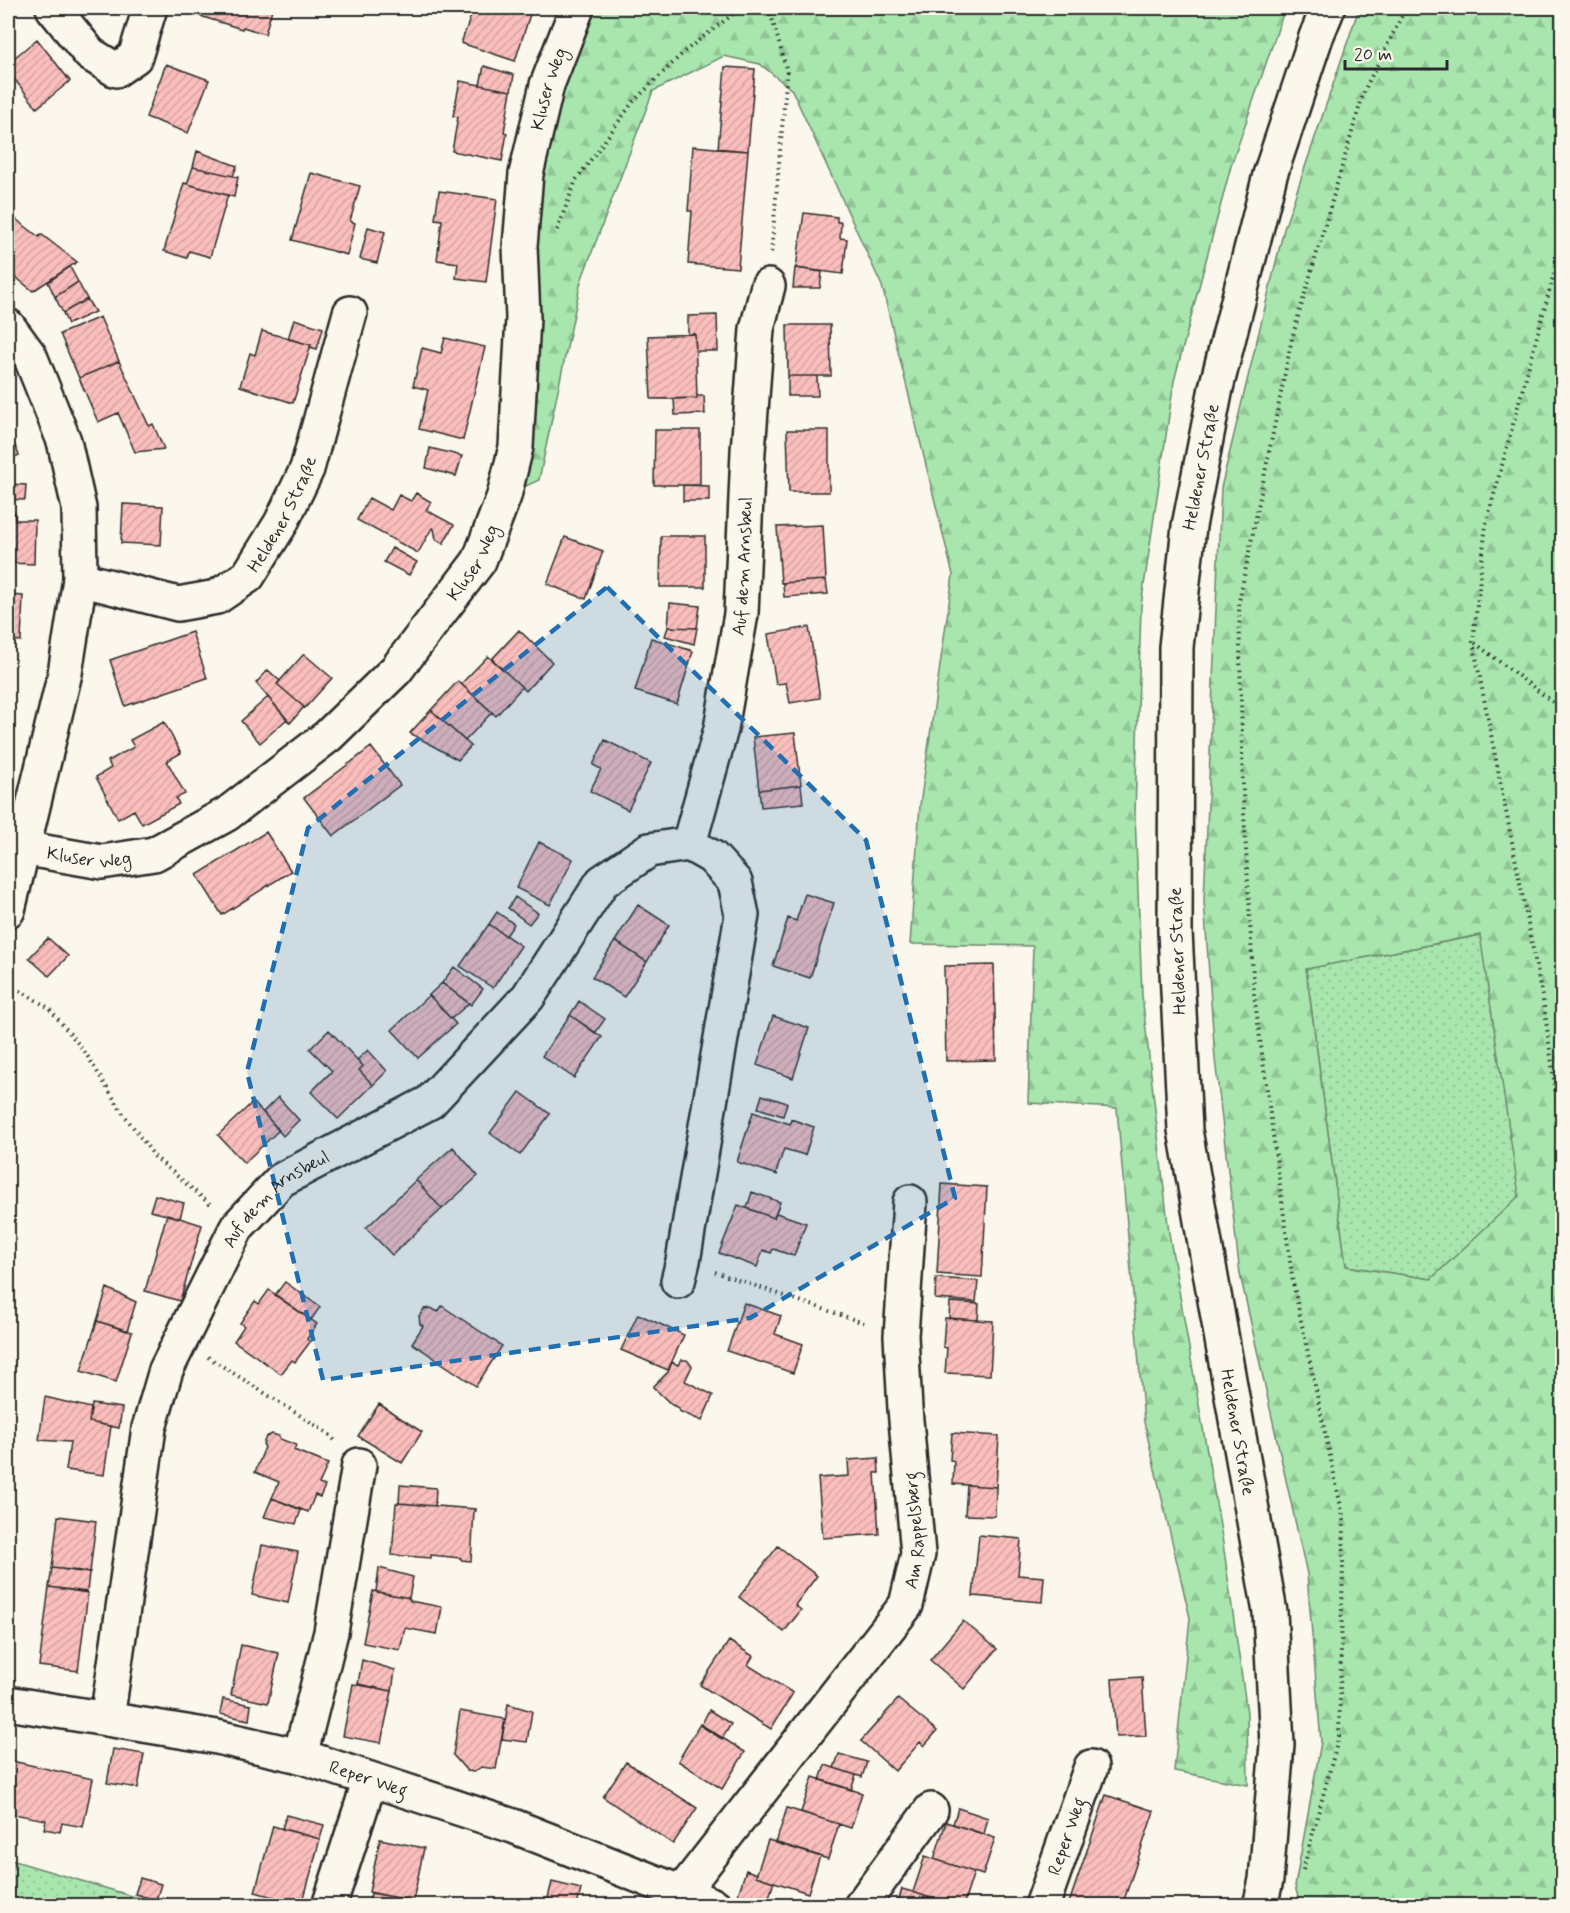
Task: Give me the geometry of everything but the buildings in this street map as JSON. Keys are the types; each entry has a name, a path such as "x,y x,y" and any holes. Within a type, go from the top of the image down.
{"street":[{"path":"53,8 90,54 116,70 135,57 150,8"},
{"name":"Kluser Weg","path":"22,848 102,862 154,854 227,814 328,736 396,670 479,561 504,496 516,447 523,318 520,246 526,174 547,85 577,8"},
{"name":"Heldener Straße","path":"1260,1905 1266,1880 1277,1743 1270,1612 1185,1130 1175,932 1176,647 1189,526 1216,388 1270,176 1316,37 1328,8"},
{"name":"Auf dem Arnsbeul","path":"107,1719 149,1428 166,1370 237,1227 281,1180 430,1102 528,997 602,882 649,850 689,844 721,729 741,614 748,451 757,329 768,285"},
{"name":"Heldener Straße","path":"80,579 178,604 217,597 248,576 281,523 307,469 350,313"},
{"path":"8,326 30,356 64,441 79,508 80,579 65,674 8,910"},
{"path":"681,1271 742,915 735,882 712,857 689,844"},
{"name":"Am Rappelsberg","path":"702,1901 906,1605 918,1554 901,1336 910,1202"},
{"path":"300,1756 331,1632 359,1466"},
{"name":"Reper Weg","path":"8,1703 218,1737 300,1756 513,1826 702,1901"},
{"name":"Reper Weg","path":"1042,1905 1091,1767"},
{"path":"329,1905 370,1780"},
{"path":"861,1905 931,1810"}],"path":[{"path":"556,233 576,180 633,102 685,51 741,8"},
{"path":"768,285 787,71 769,8"},
{"path":"1302,1872 1339,1736 1344,1521 1293,1282 1254,994 1243,795 1239,602 1292,338 1364,91 1406,8"},
{"path":"1563,244 1486,524 1473,642 1544,1005 1563,1138"},
{"path":"1473,642 1563,709"},
{"path":"8,988 21,991 49,1008 85,1052 122,1112 155,1157 237,1227"},
{"path":"681,1271 901,1336"},
{"path":"180,1339 329,1434 359,1466"}],"highlighted area":[{"path":"607,587 866,840 955,1198 750,1318 323,1380 247,1072 308,828"}],"green space":[{"path":"577,8 1285,8 1231,166 1174,381 1141,606 1135,814 1142,995 1169,1233 1223,1543 1247,1713 1248,1785 1174,1771 1190,1618 1144,1422 1117,1108 1028,1103 1033,946 910,944 920,805 953,575 882,286 792,90 760,64 724,56 653,91 581,281 539,480 504,496 520,246"},
{"path":"1359,8 1562,8 1562,1905 1300,1905 1295,1886 1321,1742 1307,1574 1240,1274 1215,1059 1204,901 1221,488 1284,229","holes":["1480,935 1519,1196 1431,1279 1346,1266 1306,969"]},
{"path":"1481,935 1520,1196 1431,1279 1346,1266 1306,969"},
{"path":"8,1859 162,1905 8,1905"}]}
